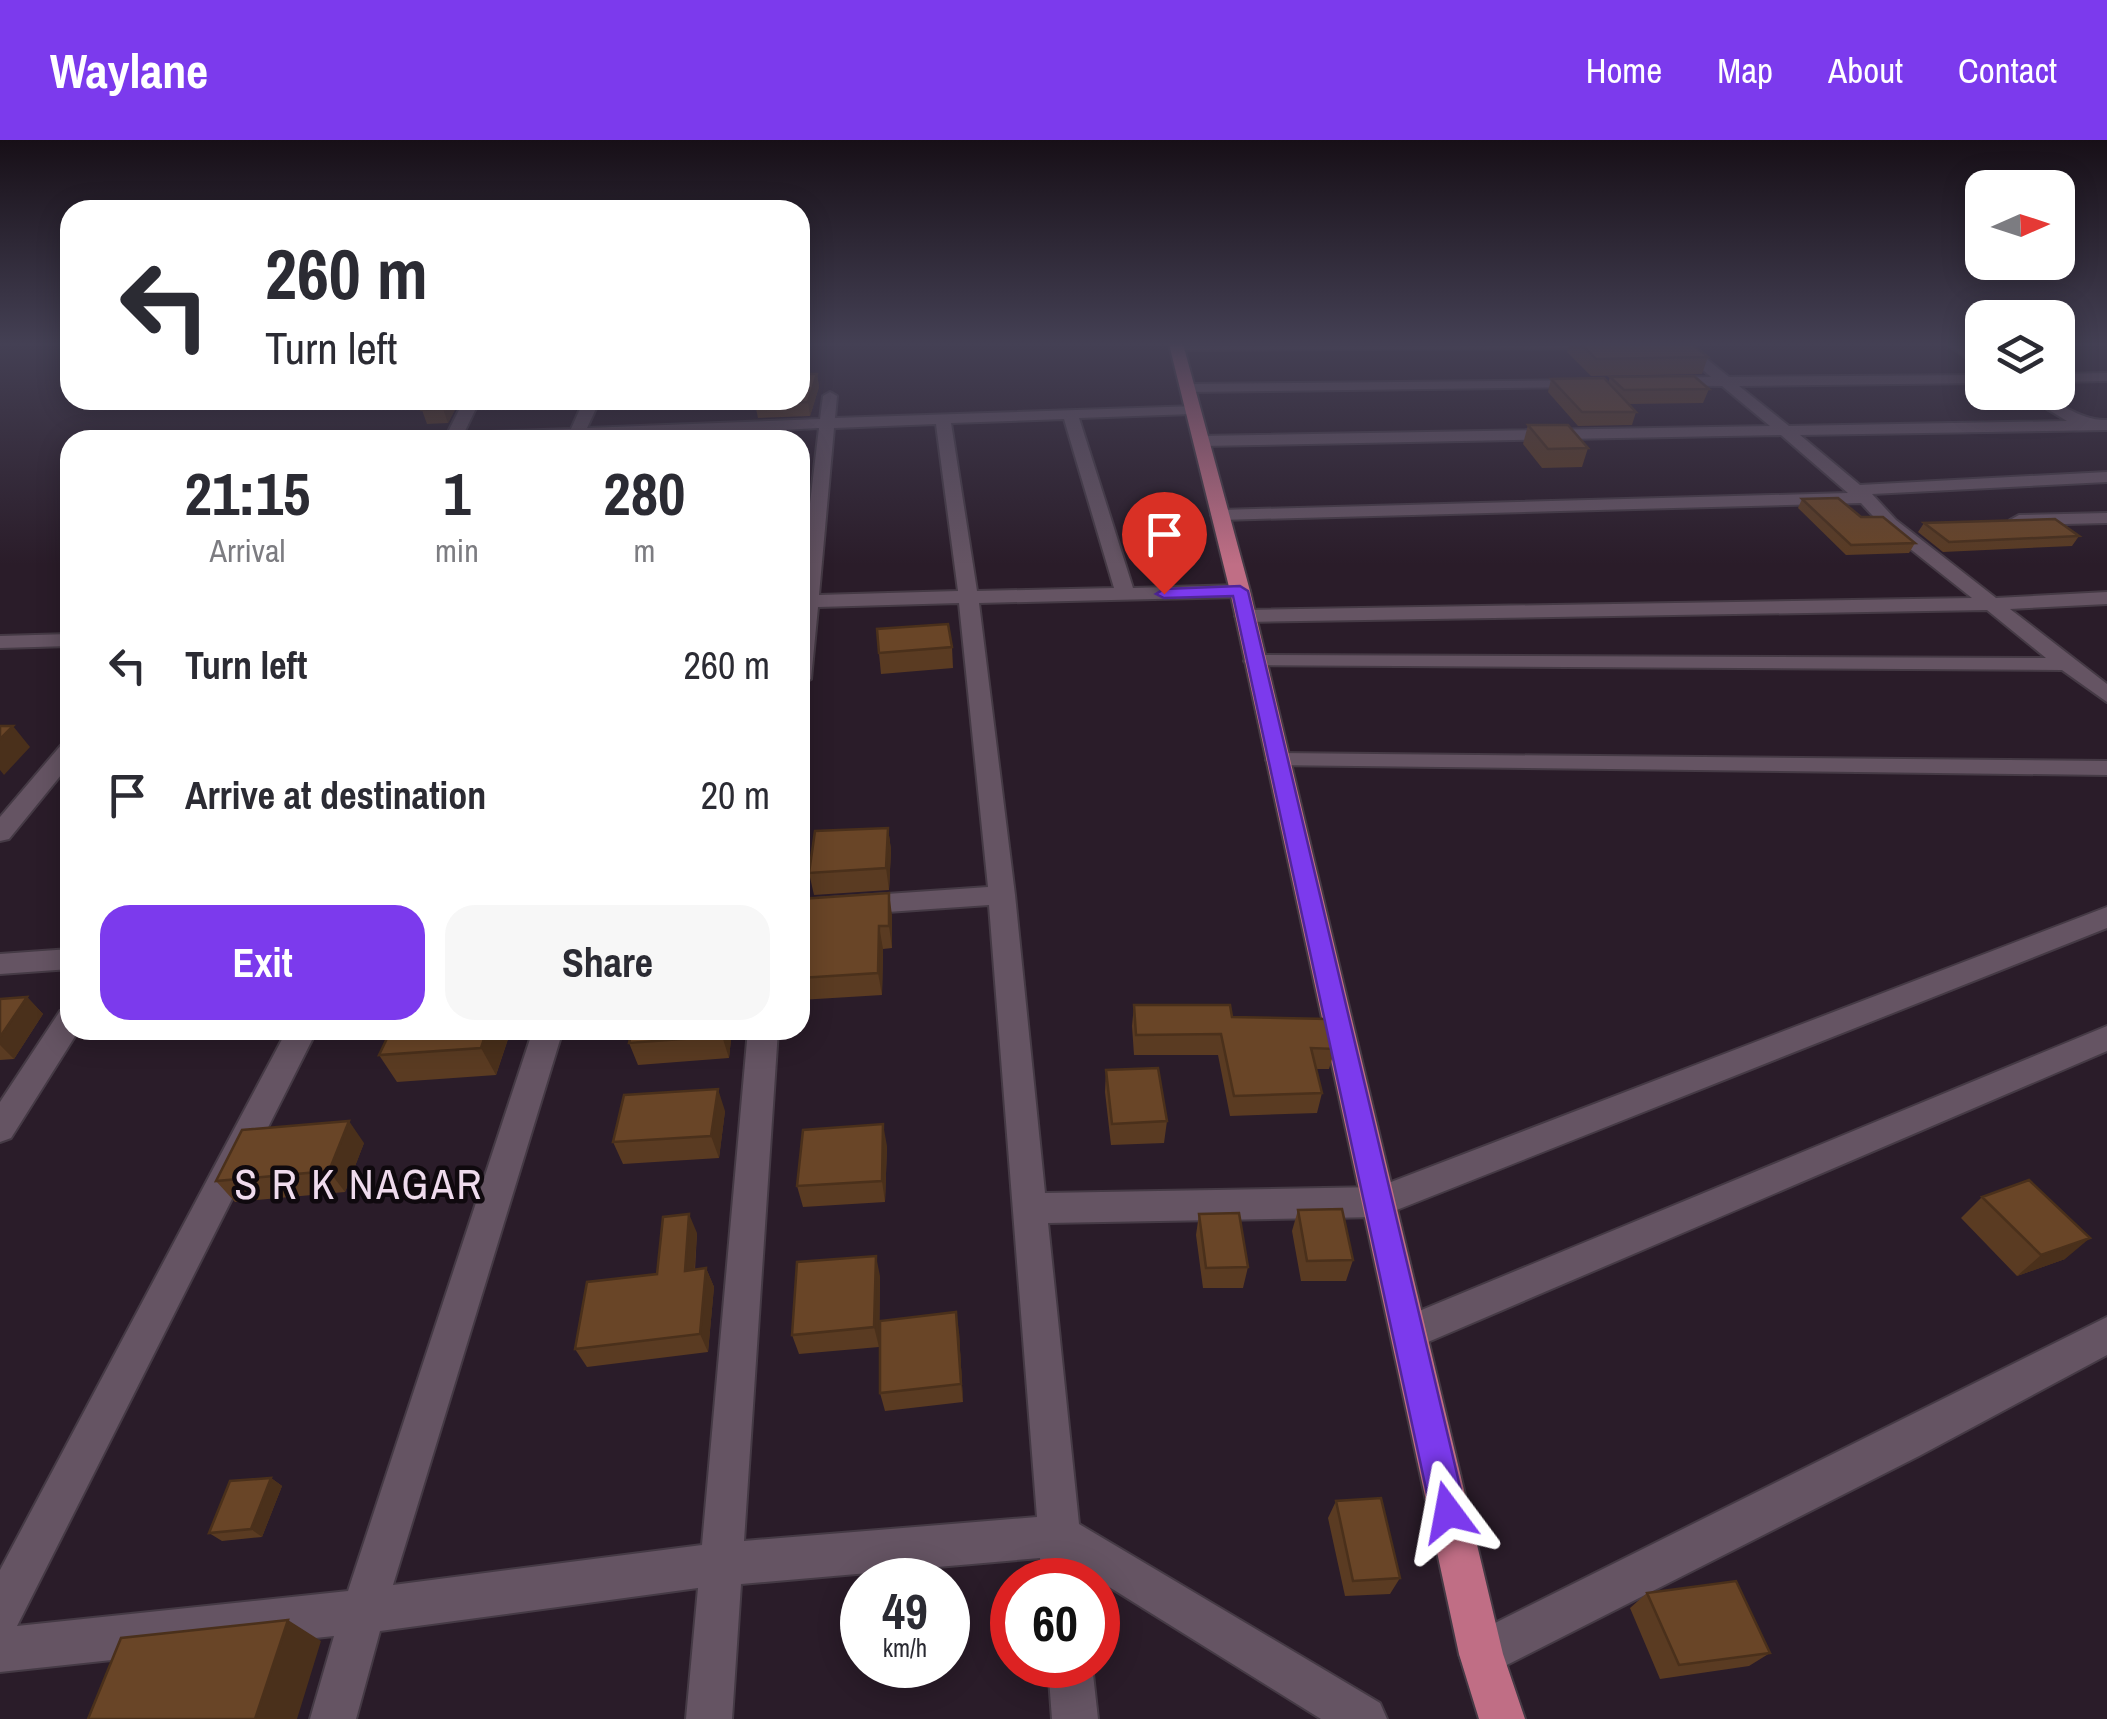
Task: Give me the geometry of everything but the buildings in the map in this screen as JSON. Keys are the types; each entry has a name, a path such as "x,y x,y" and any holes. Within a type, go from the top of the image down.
{"main road":[{"path":"1195,418 1256,661 1481,1654 1502,1719"}],"street":[{"path":"810,559 827,418"},
{"path":"661,430 976,418"},
{"path":"1071,418 1126,595"},
{"path":"1768,418 1890,524 2107,695"},
{"path":"2072,418 2107,438"},
{"path":"943,419 969,600 1002,896 1060,1558"},
{"path":"1201,441 2107,425"},
{"path":"1220,516 1860,494 2107,477"},
{"path":"2008,521 2107,518"},
{"path":"1890,524 1930,523"},
{"path":"810,601 1126,595 1242,603 1990,604 2107,598"},
{"path":"0,642 60,640"},
{"path":"1256,661 2067,664"},
{"path":"0,832 60,760"},
{"path":"1278,760 2107,768"},
{"path":"810,908 1002,896"},
{"path":"1030,1208 1378,1202 2107,917"},
{"path":"0,964 60,960"},
{"path":"0,1129 60,1035"},
{"path":"1408,1333 2107,1038"},
{"path":"0,1614 297,1040"},
{"path":"333,1719 363,1611 545,1040"},
{"path":"709,1719 762,1040"},
{"path":"1481,1654 1905,1442 2107,1336"},
{"path":"0,1650 363,1611 722,1564 1059,1536 1364,1719"},
{"path":"1072,1688 1075,1719"}],"district":[{"name":"S R K NAGAR","path":"359,1184"}],"route":[{"path":"1164,594 1240,591 1448,1512"}]}
